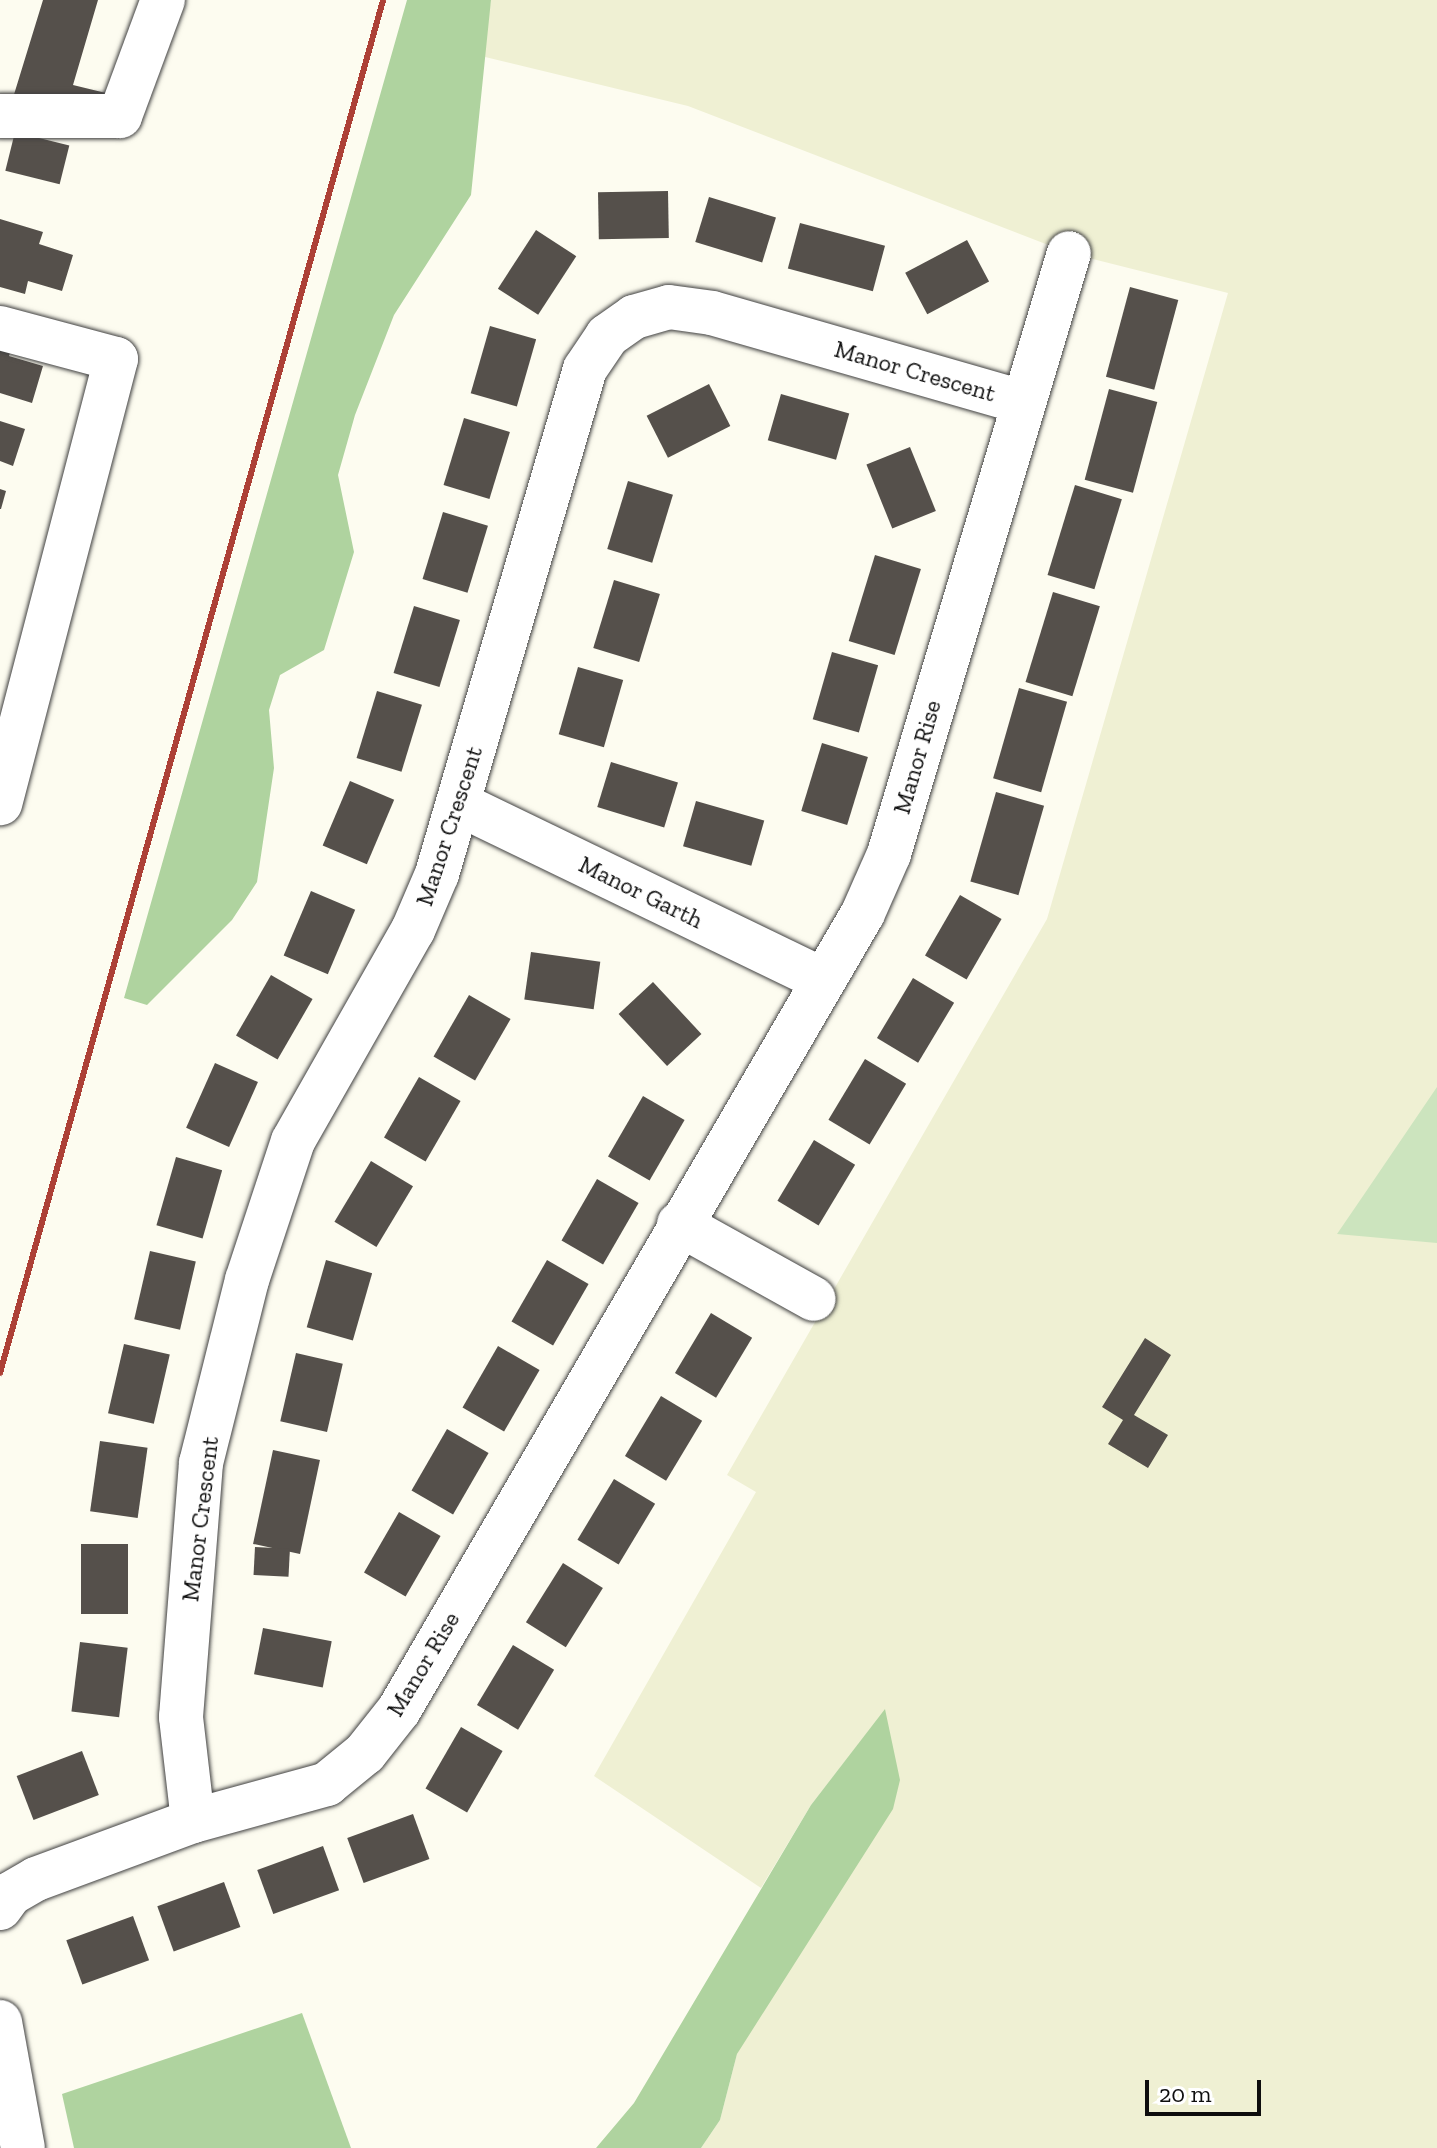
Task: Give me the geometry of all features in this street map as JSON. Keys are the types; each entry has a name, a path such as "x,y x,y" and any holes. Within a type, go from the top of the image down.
{"street":[{"path":"0,116 120,116 163,0"},
{"name":"Manor Rise","path":"0,1908 10,1894 36,1879 193,1821 327,1784 365,1753 399,1710 679,1224 863,913 889,854 1069,253"},
{"name":"Manor Crescent","path":"193,1821 181,1717 201,1463 247,1280 293,1141 413,930 437,874 585,369 607,336 634,317 669,307 712,313 1022,402"},
{"path":"0,328 116,359 7,747 0,803"},
{"name":"Manor Garth","path":"459,804 823,980"},
{"path":"679,1224 814,1299"},
{"path":"0,2022 23,2148"}],"green space":[{"path":"407,0 491,0 471,195 394,315 355,415 338,475 354,552 324,650 280,675 269,710 274,768 257,882 232,920 147,1005 124,998"},
{"path":"491,0 1437,0 1437,2148 701,2148 720,2120 737,2054 885,1710 811,1805 761,1888 594,1776 756,1492 727,1475 1047,919 1228,293 1069,253 688,106 481,56"},
{"path":"1437,1087 1437,1243 1337,1234 1363,1196"},
{"path":"885,1709 900,1780 893,1809 737,2054 720,2120 701,2148 596,2148 634,2103 811,1805"},
{"path":"302,2013 351,2148 74,2148 62,2094"}],"building":[{"path":"43,0 98,0 73,85 118,96 12,101"},
{"path":"15,132 69,146 60,184 5,171"},
{"path":"668,191 669,238 599,239 598,192"},
{"path":"709,197 776,217 762,262 695,242"},
{"path":"0,219 43,232 39,244 73,255 62,291 28,281 25,294 0,287"},
{"path":"800,223 885,246 873,291 788,268"},
{"path":"536,230 576,256 538,315 498,289"},
{"path":"967,240 989,281 927,314 905,273"},
{"path":"1130,287 1178,300 1154,390 1106,377"},
{"path":"490,326 536,339 517,407 471,393"},
{"path":"0,340 13,343 9,356 43,366 32,403 0,393"},
{"path":"709,384 730,426 668,458 647,416"},
{"path":"1109,389 1157,402 1133,493 1085,480"},
{"path":"781,394 849,414 836,460 768,440"},
{"path":"464,418 510,432 489,499 444,485"},
{"path":"0,421 25,429 13,466 0,461"},
{"path":"910,447 936,511 892,529 866,465"},
{"path":"628,481 673,495 652,563 607,549"},
{"path":"1075,485 1122,499 1094,589 1048,575"},
{"path":"0,489 6,491 1,509 0,509"},
{"path":"443,512 488,526 467,593 423,579"},
{"path":"875,555 921,569 895,655 849,641"},
{"path":"614,580 660,594 639,662 593,648"},
{"path":"1053,592 1100,606 1072,696 1026,682"},
{"path":"414,606 460,620 439,687 394,673"},
{"path":"832,652 878,665 859,733 813,719"},
{"path":"578,667 623,680 604,747 559,734"},
{"path":"1019,688 1067,702 1041,792 993,778"},
{"path":"377,691 422,705 401,772 357,758"},
{"path":"822,743 868,757 847,825 801,811"},
{"path":"611,762 678,782 664,827 597,807"},
{"path":"350,781 394,800 367,864 323,845"},
{"path":"996,792 1044,806 1018,895 970,881"},
{"path":"696,801 764,821 751,866 683,846"},
{"path":"311,891 355,910 328,974 284,955"},
{"path":"960,895 1002,919 967,980 925,956"},
{"path":"531,952 600,962 594,1009 524,1000"},
{"path":"271,975 313,999 278,1060 236,1036"},
{"path":"913,978 954,1003 918,1063 877,1038"},
{"path":"653,982 701,1034 667,1066 619,1014"},
{"path":"469,995 511,1019 475,1080 434,1056"},
{"path":"865,1059 906,1084 870,1145 828,1120"},
{"path":"215,1063 258,1082 229,1147 186,1128"},
{"path":"419,1077 461,1101 426,1162 384,1138"},
{"path":"643,1096 685,1120 650,1181 608,1157"},
{"path":"814,1140 855,1165 819,1226 777,1201"},
{"path":"176,1157 222,1170 203,1238 156,1225"},
{"path":"371,1161 413,1186 376,1247 334,1222"},
{"path":"597,1179 639,1203 603,1264 562,1240"},
{"path":"150,1251 196,1262 180,1330 134,1319"},
{"path":"326,1260 372,1273 353,1341 307,1327"},
{"path":"547,1260 589,1284 553,1345 511,1321"},
{"path":"711,1313 752,1338 716,1398 675,1373"},
{"path":"1145,1338 1171,1355 1134,1415 1168,1435 1148,1468 1108,1444 1123,1420 1102,1407"},
{"path":"124,1344 170,1355 154,1424 108,1413"},
{"path":"498,1346 540,1370 504,1431 462,1407"},
{"path":"296,1353 343,1364 327,1432 280,1421"},
{"path":"661,1396 702,1421 666,1481 625,1456"},
{"path":"447,1429 489,1453 453,1514 412,1490"},
{"path":"100,1441 148,1448 138,1518 90,1511"},
{"path":"273,1450 320,1460 300,1554 253,1544"},
{"path":"614,1479 655,1504 619,1565 577,1540"},
{"path":"399,1512 441,1536 406,1597 364,1573"},
{"path":"81,1544 128,1544 128,1614 81,1614"},
{"path":"255,1547 290,1549 288,1577 254,1575"},
{"path":"563,1563 603,1588 566,1647 526,1622"},
{"path":"263,1628 332,1641 323,1687 254,1674"},
{"path":"80,1642 128,1648 119,1717 71,1711"},
{"path":"513,1645 554,1670 518,1730 477,1705"},
{"path":"461,1727 503,1751 467,1812 426,1788"},
{"path":"82,1751 99,1795 33,1820 17,1776"},
{"path":"413,1814 429,1859 364,1883 347,1838"},
{"path":"323,1846 339,1890 273,1914 257,1870"},
{"path":"224,1882 240,1927 174,1951 157,1906"},
{"path":"133,1916 149,1960 82,1984 66,1940"}],"railway":[{"path":"0,1373 383,0"}]}
